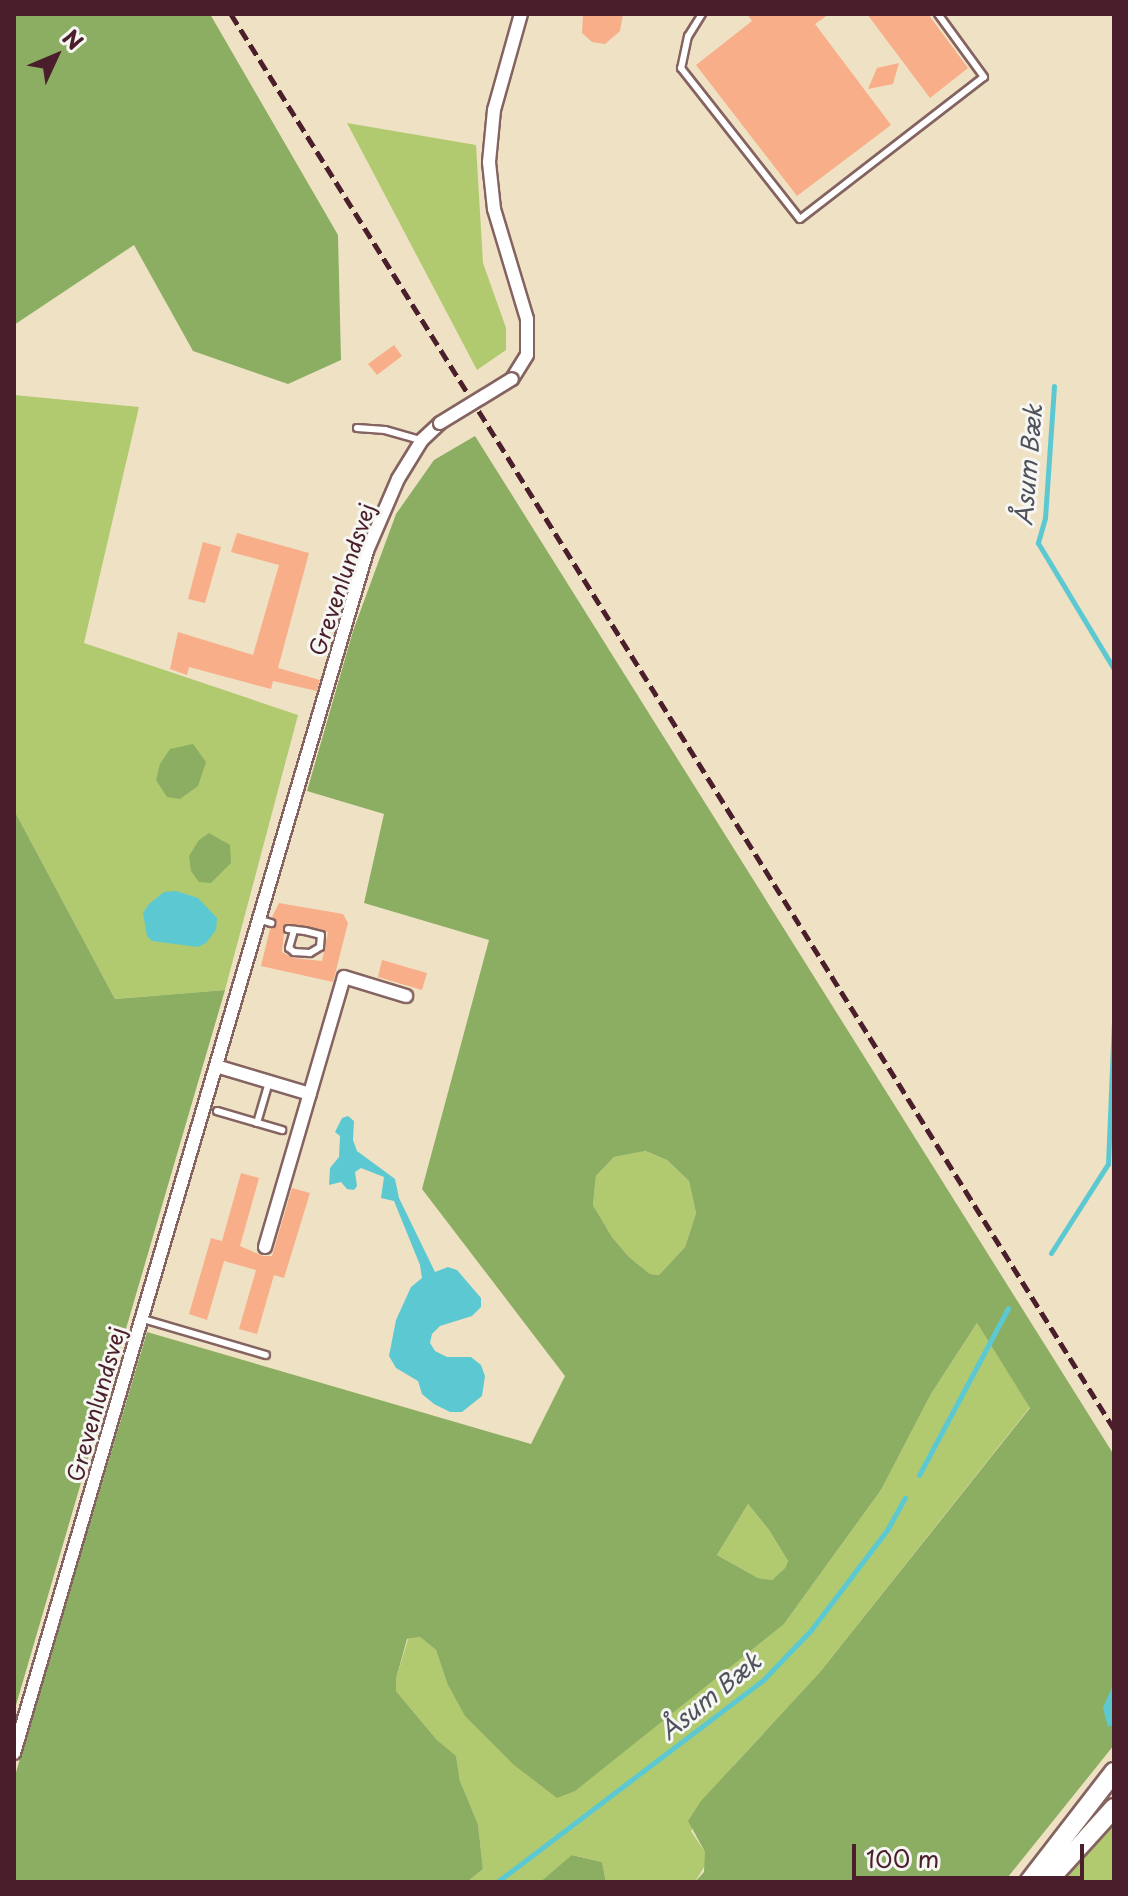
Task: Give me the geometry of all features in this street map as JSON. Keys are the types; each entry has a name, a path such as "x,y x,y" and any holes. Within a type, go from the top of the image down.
{"main road":[{"path":"1029,1882 1114,1772"},
{"path":"1047,1882 1114,1808"}],"street":[{"name":"Grevenlundsvej","path":"14,1753 216,1066 265,921 367,551 398,479 422,440 440,423 512,379 527,355 527,319 494,209 489,162 494,110 521,14"},
{"path":"265,1247 344,977 406,996"},
{"path":"216,1066 310,1094"}],"lane":[{"path":"702,14 688,36 681,68 800,219 984,77 938,14"},
{"path":"357,428 385,430 422,440"},
{"path":"291,929 321,935 320,947 310,953 294,952 289,948 291,929"},
{"path":"257,1123 269,1082"},
{"path":"217,1111 282,1130"},
{"path":"141,1318 266,1355"}],"green space":[{"path":"14,14 210,14 338,235 341,360 288,384 193,351 134,245 14,325"},
{"path":"347,123 476,145 483,263 506,328 506,350 477,370"},
{"path":"14,395 139,407 84,643 298,715 225,990 115,999 14,810"},
{"path":"475,436 1114,1455 1114,1745 1004,1882 695,1882 704,1872 705,1852 688,1821 701,1801 820,1672 1030,1408 977,1323 931,1394 881,1490 784,1624 575,1791 557,1798 514,1765 465,1716 447,1683 436,1650 420,1637 407,1639 396,1679 396,1691 437,1740 456,1756 460,1781 478,1824 483,1869 467,1882 14,1882 14,1779 147,1332 531,1444 565,1376 422,1189 489,940 364,903 384,814 307,791 353,631 396,514 434,460","holes":["645,1151 667,1160 689,1181 696,1213 685,1247 659,1275 650,1274 629,1257 612,1237 593,1205 596,1176 614,1157","748,1504 788,1561 772,1580 758,1578 717,1555"]},
{"path":"193,744 206,762 198,786 180,799 167,797 156,780 160,764 170,749"},
{"path":"14,810 115,999 225,990 14,1712"},
{"path":"209,833 230,845 231,863 211,883 199,882 191,871 189,856 199,840"},
{"path":"644,1151 667,1160 689,1181 696,1213 685,1247 659,1275 650,1274 629,1257 612,1237 593,1205 596,1176 614,1157"},
{"path":"977,1323 1030,1407 820,1672 734,1765 691,1831 705,1852 706,1864 695,1882 606,1882 602,1862 573,1855 540,1882 467,1882 483,1869 478,1824 460,1781 456,1757 437,1740 396,1691 396,1679 408,1639 420,1637 436,1650 447,1683 784,1624 881,1490 931,1394"},
{"path":"748,1504 788,1561 772,1580 758,1578 717,1555"},
{"path":"1114,1817 1114,1882 1056,1882"},
{"path":"572,1855 602,1862 606,1882 540,1882"}],"water":[{"path":"176,891 198,898 217,918 216,930 206,943 198,947 152,941 147,936 143,913 164,892"},
{"path":"348,1116 354,1121 353,1140 357,1151 395,1179 399,1198 435,1272 448,1267 457,1270 481,1298 481,1307 472,1316 440,1326 432,1334 430,1343 435,1351 447,1357 471,1357 481,1365 485,1376 482,1396 462,1412 450,1412 434,1404 422,1394 418,1381 396,1368 389,1356 396,1320 411,1287 422,1278 420,1265 394,1201 381,1198 384,1177 361,1168 355,1172 357,1186 354,1190 347,1189 341,1182 329,1185 330,1168 339,1157 340,1136 335,1132 342,1118"},
{"path":"1114,1682 1114,1724 1108,1727 1103,1708"}],"building":[{"path":"583,14 623,14 620,31 605,44 592,42 582,33"},
{"path":"747,14 829,14 815,24 891,125 797,196 696,65 752,21"},
{"path":"867,14 928,14 968,68 930,98"},
{"path":"899,63 893,84 868,89 877,68"},
{"path":"394,345 402,356 377,375 368,364"},
{"path":"237,533 309,553 278,668 320,680 317,691 273,681 271,689 189,667 187,675 170,669 178,632 253,655 279,565 231,552"},
{"path":"203,542 221,547 205,603 188,599"},
{"path":"279,903 343,914 348,923 333,982 261,966 270,929 277,924 272,917","holes":["285,924 328,932 322,961 293,958 282,952"]},
{"path":"382,960 427,973 422,990 378,977"},
{"path":"241,1173 259,1178 240,1246 263,1256 272,1256 292,1188 310,1193 284,1278 274,1275 257,1334 239,1329 256,1270 224,1261 207,1320 189,1314 211,1238 222,1241"}],"waterway":[{"name":"Åsum Bæk","path":"1054,386 1045,518 1038,543 1114,669"},
{"name":"Åsum Bæk","path":"1051,1253 1108,1164 1114,1023"},
{"name":"Åsum Bæk","path":"919,1475 1008,1308"},
{"name":"Åsum Bæk","path":"497,1882 764,1679 811,1630 887,1530 905,1498"}],"railway":[{"path":"231,14 1114,1429"}]}
